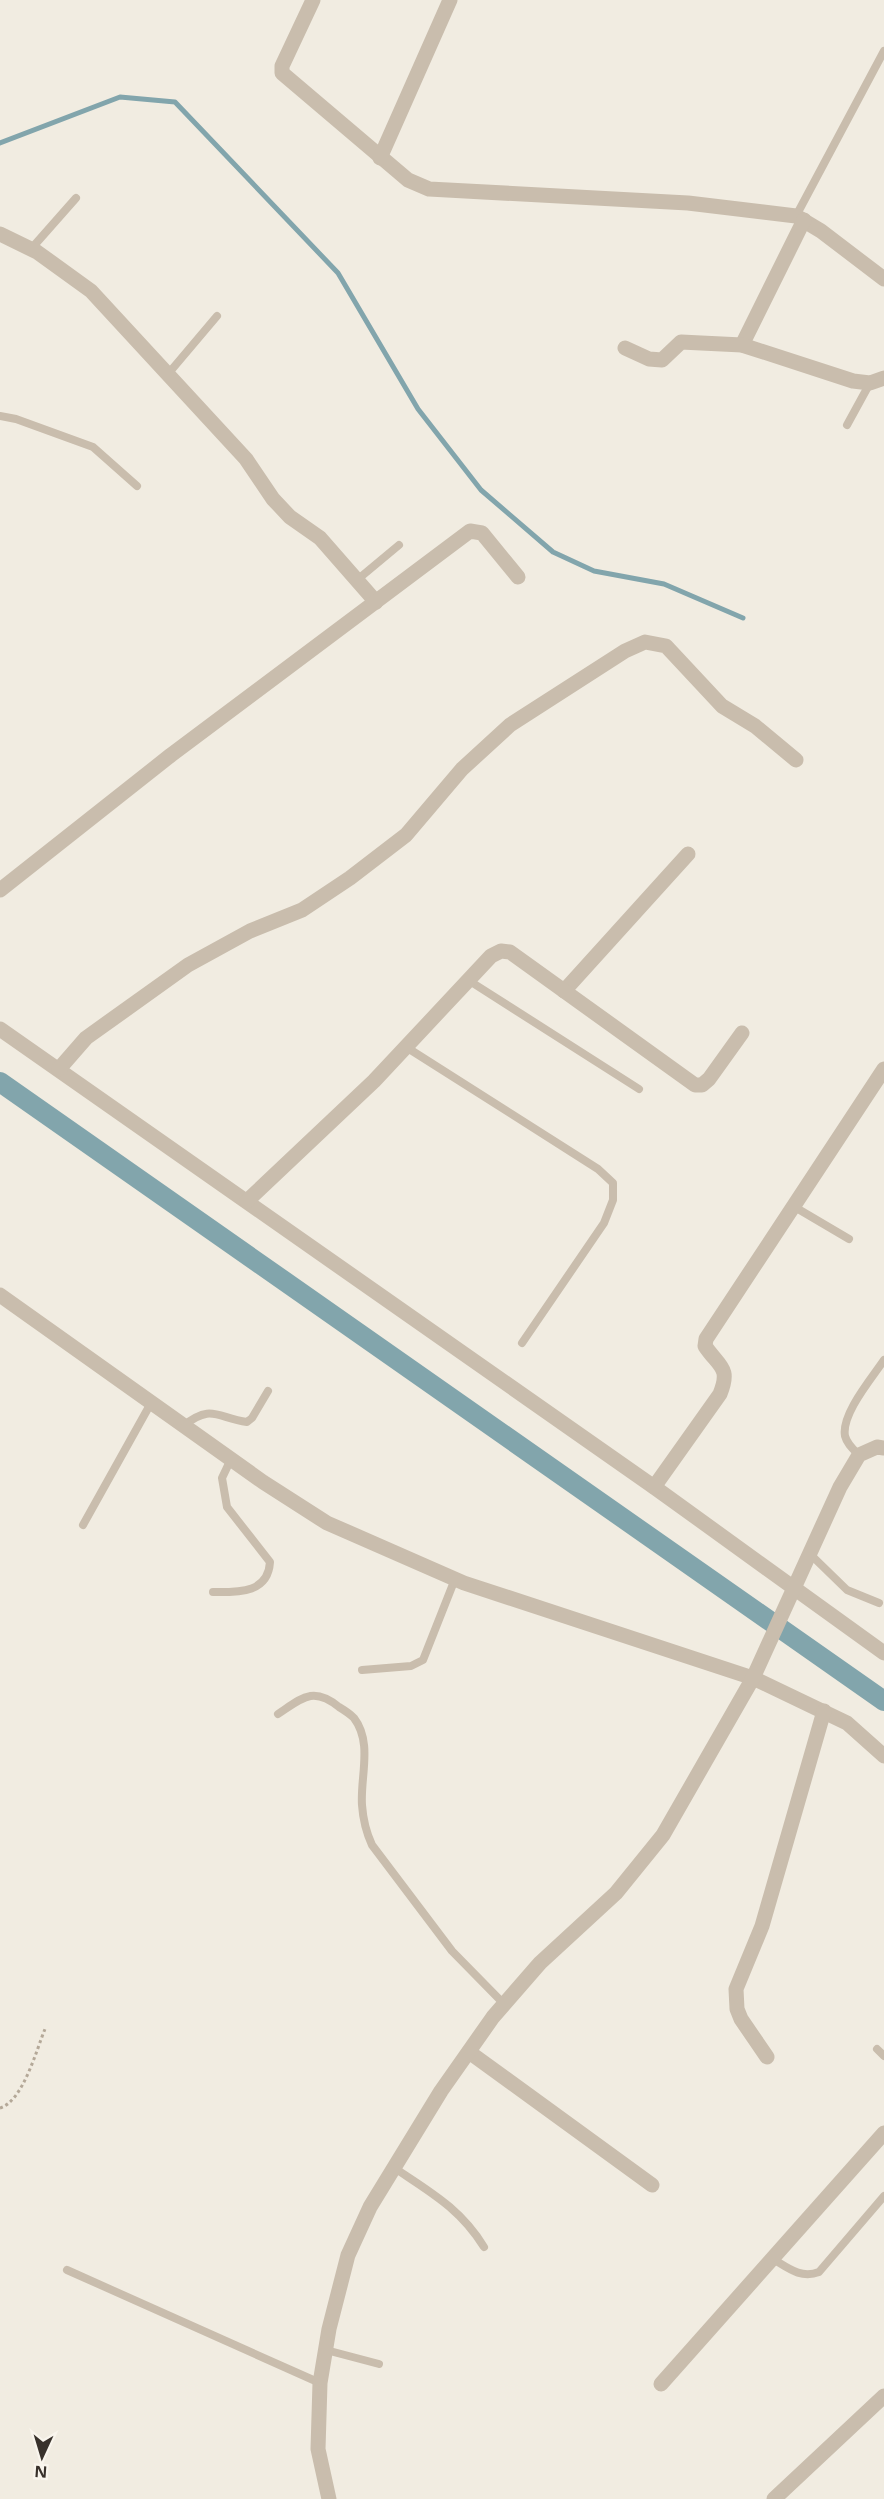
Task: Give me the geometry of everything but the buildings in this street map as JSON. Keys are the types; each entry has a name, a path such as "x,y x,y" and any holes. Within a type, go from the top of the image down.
{"street":[{"path":"313,0 282,66 282,73 408,180 429,189 688,203 800,218 884,279"},
{"path":"380,158 450,0"},
{"path":"742,345 800,218"},
{"path":"0,234 31,249 91,291 246,459 285,511 320,538 376,602"},
{"path":"625,348 649,359 662,360 681,342 742,345 853,381 877,380"},
{"path":"0,890 171,755 470,531 482,533 518,577"},
{"path":"59,1069 86,1038 188,964 250,930 302,909 350,878 406,835 462,769 510,725 625,651 645,642 666,646 722,706 755,726 796,760"},
{"path":"564,991 688,854"},
{"path":"247,1201 374,1081 491,956 501,951 510,952 519,958 695,1085 702,1085 708,1079 742,1033"},
{"path":"0,1029 654,1487 884,1653"},
{"path":"654,1487 720,1394 727,1378 726,1371 705,1346 706,1339 884,1068"},
{"path":"0,1295 183,1426 327,1523 454,1579 753,1678 847,1723 884,1756"},
{"path":"328,2499 318,2449 320,2383 326,2350 348,2255 393,2168 469,2052 504,2004 540,1963 616,1893 663,1835 753,1678 840,1487 859,1455 877,1448 884,1448"},
{"path":"767,2056 741,2019 737,2008 736,1989 772,1892 824,1711"},
{"path":"469,2052 652,2185"},
{"path":"661,2384 884,2133"},
{"path":"774,2499 884,2396"}],"lane":[{"path":"800,218 884,51"},
{"path":"31,249 76,198"},
{"path":"168,374 217,316"},
{"path":"847,425 877,380"},
{"path":"0,416 16,419 93,447 137,486"},
{"path":"357,580 399,545"},
{"path":"468,980 639,1089"},
{"path":"406,1047 598,1169 613,1183 613,1200 604,1223 522,1342"},
{"path":"793,1206 849,1239"},
{"path":"859,1455 849,1445 845,1435 846,1424 852,1408 884,1360"},
{"path":"183,1426 197,1415 207,1412 247,1422 252,1418 268,1391"},
{"path":"83,1525 151,1403"},
{"path":"213,1592 243,1592 260,1585 270,1574 270,1563 262,1549 227,1507 222,1478 231,1459"},
{"path":"810,1554 847,1590 879,1603"},
{"path":"362,1670 411,1666 423,1660 454,1579"},
{"path":"278,1714 304,1696 317,1695 332,1701 354,1718 364,1738 362,1804 365,1829 372,1845 452,1951 504,2004"},
{"path":"877,2049 884,2056"},
{"path":"393,2168 459,2213 470,2224 484,2247"},
{"path":"772,2259 799,2274 810,2275 819,2272 884,2196"},
{"path":"67,2270 320,2383"},
{"path":"326,2350 379,2364"}],"path":[{"path":"0,2108 7,2106 18,2096 45,2030"}],"waterway":[{"path":"0,143 120,97 175,102 338,273 418,409 481,490 553,552 594,571 664,584 743,618"},
{"path":"0,1082 884,1701"}]}
